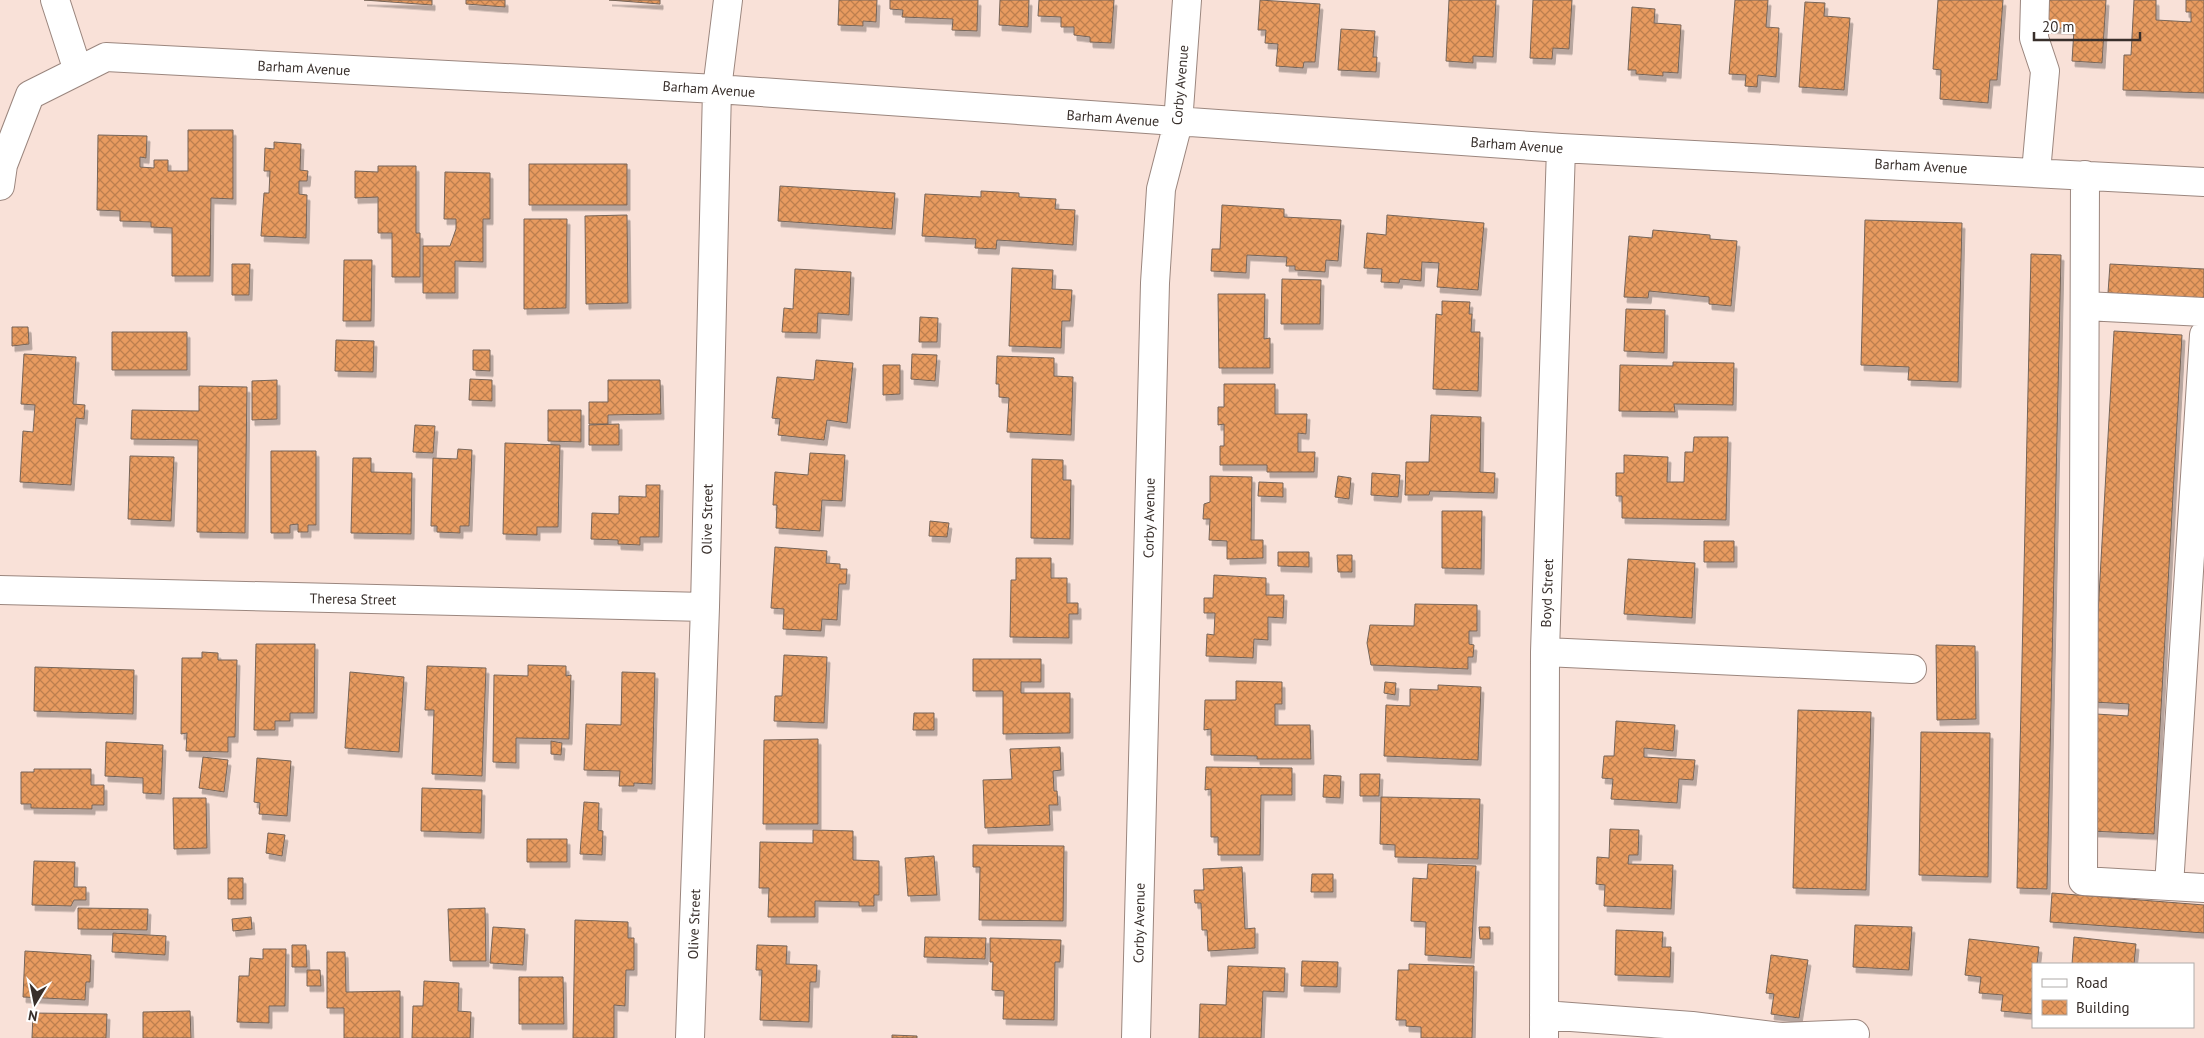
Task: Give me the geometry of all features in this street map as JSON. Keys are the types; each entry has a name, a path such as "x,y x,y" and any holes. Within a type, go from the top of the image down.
{"street":[{"path":"55,0 78,71"},
{"name":"Olive Street","path":"690,1038 705,607 717,89 728,0"},
{"name":"Corby Avenue","path":"1136,1038 1155,284 1161,189 1178,123 1187,0"},
{"path":"2036,0 2034,38 2045,71 2036,172"},
{"name":"Barham Avenue","path":"0,186 3,165 30,95 106,57 717,89 1178,123 1561,148 2204,182"},
{"name":"Boyd Street","path":"1544,1026 1546,652 1561,148"},
{"path":"2085,175 2083,881 2204,888"},
{"path":"2085,306 2204,312"},
{"path":"2169,886 2204,335"},
{"name":"Theresa Street","path":"0,590 705,607"},
{"path":"1546,652 1912,669"},
{"path":"1544,1026 1692,1026 1781,1037 1855,1034"}],"building":[{"path":"364,0 432,0 432,5"},
{"path":"466,0 505,0 505,7 466,4"},
{"path":"609,0 660,0 660,4"},
{"path":"839,0 877,0 876,22 863,21 863,26 838,25"},
{"path":"890,0 978,0 977,31 952,30 953,19 902,17 903,10 890,9"},
{"path":"1000,0 1029,0 1028,27 999,25"},
{"path":"1039,0 1114,0 1111,43 1090,42 1090,37 1074,35 1074,27 1061,27 1061,17 1038,16"},
{"path":"1260,0 1320,4 1315,62 1304,62 1303,68 1276,66 1278,44 1265,43 1266,30 1258,30"},
{"path":"1449,0 1496,0 1493,57 1473,56 1473,63 1446,61"},
{"path":"1533,0 1572,0 1569,49 1553,48 1552,59 1530,58"},
{"path":"1735,0 1768,0 1766,27 1779,28 1776,77 1758,75 1757,87 1745,86 1746,75 1729,74"},
{"path":"1938,0 2003,0 1997,80 1990,80 1988,103 1940,99 1941,70 1933,69"},
{"path":"2042,0 2106,0 2102,63 2072,61 2074,29 2040,27"},
{"path":"2134,0 2156,0 2156,20 2191,22 2191,12 2186,12 2186,0 2204,0 2204,93 2123,90 2124,55 2131,55"},
{"path":"1805,2 1825,3 1824,16 1850,18 1844,90 1799,87"},
{"path":"1632,7 1655,9 1654,23 1681,25 1678,73 1663,72 1663,76 1636,74 1636,70 1628,70"},
{"path":"1341,29 1375,31 1373,57 1377,57 1376,72 1338,70"},
{"path":"188,130 233,130 233,199 211,198 210,276 172,276 172,228 151,227 151,222 120,221 120,211 97,210 98,135 147,136 146,158 140,157 140,167 154,168 154,160 168,160 168,171 188,171"},
{"path":"274,142 301,144 300,170 308,171 307,181 299,181 299,194 307,195 306,238 261,236 264,193 269,193 270,171 264,171 265,148 274,149"},
{"path":"529,164 627,164 627,205 529,205"},
{"path":"378,166 416,166 416,233 420,233 420,277 392,277 392,233 378,233 378,197 355,198 355,171 378,172"},
{"path":"445,172 490,173 490,219 483,219 483,262 455,261 455,293 423,293 423,246 450,246 456,229 456,219 444,219"},
{"path":"780,186 895,193 892,229 778,221"},
{"path":"981,191 1019,193 1019,197 1056,199 1055,209 1075,210 1073,245 997,240 996,249 975,248 976,239 922,236 925,194 981,197"},
{"path":"1222,205 1284,209 1284,217 1341,220 1338,261 1326,260 1325,272 1295,270 1295,266 1286,266 1287,257 1247,255 1246,273 1211,271 1212,249 1220,249"},
{"path":"627,215 628,303 586,304 585,216"},
{"path":"1387,215 1484,223 1478,290 1437,287 1439,263 1422,262 1421,281 1400,279 1399,283 1381,282 1382,269 1364,268 1367,233 1386,235"},
{"path":"524,219 567,219 566,308 524,309"},
{"path":"1865,220 1962,223 1958,382 1908,380 1909,367 1861,365"},
{"path":"1653,230 1710,235 1710,239 1737,241 1731,306 1709,304 1709,297 1649,291 1648,298 1624,297 1629,236 1652,238"},
{"path":"2031,254 2061,255 2047,889 2017,888"},
{"path":"344,260 372,260 371,321 343,321"},
{"path":"232,264 250,264 249,295 232,295"},
{"path":"2110,264 2204,269 2204,299 2108,293"},
{"path":"1012,268 1053,270 1052,289 1072,290 1070,321 1062,321 1061,348 1009,346"},
{"path":"795,269 851,272 849,315 818,313 817,333 782,332 784,308 793,309"},
{"path":"1282,279 1321,280 1320,324 1281,324"},
{"path":"1218,294 1265,294 1264,339 1270,338 1270,368 1219,368"},
{"path":"1442,301 1470,302 1469,314 1472,314 1471,332 1480,332 1478,391 1433,389 1436,314 1442,315"},
{"path":"1626,309 1665,310 1664,353 1624,351"},
{"path":"920,317 938,318 937,342 919,342"},
{"path":"12,327 28,327 29,344 12,346"},
{"path":"2114,331 2182,335 2154,834 2090,831 2096,714 2128,716 2129,704 2093,702"},
{"path":"112,332 187,332 187,370 112,370"},
{"path":"336,340 374,341 373,372 335,371"},
{"path":"473,350 490,350 490,371 473,370"},
{"path":"24,354 76,357 73,404 85,405 84,419 76,418 71,485 20,482 23,431 33,432 35,405 21,404"},
{"path":"912,354 937,355 935,381 911,379"},
{"path":"997,356 1054,358 1054,376 1073,377 1071,435 1007,432 1009,398 999,397 999,384 996,384"},
{"path":"816,360 853,363 847,423 827,420 824,440 778,435 780,419 772,418 777,377 814,380"},
{"path":"1673,362 1734,363 1733,405 1674,404 1675,412 1619,411 1620,365 1673,366"},
{"path":"883,365 900,365 900,394 883,395"},
{"path":"470,379 492,380 492,401 469,400"},
{"path":"277,380 277,419 252,420 252,381"},
{"path":"608,380 660,380 661,414 608,415 608,424 589,424 589,402 608,402"},
{"path":"1224,384 1275,384 1275,414 1307,414 1306,434 1298,433 1298,452 1315,452 1314,472 1267,472 1267,465 1220,465 1220,446 1224,446 1224,424 1218,425 1218,407 1224,407"},
{"path":"199,386 247,387 245,533 197,532 198,440 131,439 132,410 199,411"},
{"path":"548,410 581,410 581,442 548,441"},
{"path":"1431,415 1481,417 1480,472 1495,473 1494,493 1430,491 1429,495 1405,495 1406,462 1429,462"},
{"path":"619,424 619,445 589,445 589,425"},
{"path":"415,425 435,426 433,453 413,452"},
{"path":"1694,437 1728,437 1726,520 1622,518 1622,496 1616,496 1616,473 1624,473 1624,455 1668,457 1667,482 1684,482 1685,452 1693,452"},
{"path":"505,443 560,445 558,527 537,527 537,535 503,534"},
{"path":"458,449 472,450 469,526 460,526 460,533 437,532 437,526 431,526 433,458 457,459"},
{"path":"271,451 316,451 316,525 308,525 308,532 298,532 298,524 290,525 290,533 271,533"},
{"path":"810,453 845,455 842,501 822,500 820,531 776,528 777,505 773,505 775,472 808,475"},
{"path":"130,456 174,457 171,521 128,519"},
{"path":"353,458 371,458 371,472 412,473 411,534 351,533"},
{"path":"1032,459 1063,460 1063,480 1071,480 1070,539 1031,538"},
{"path":"1372,473 1400,475 1398,497 1371,495"},
{"path":"1210,476 1252,477 1251,540 1263,540 1263,558 1227,559 1227,541 1209,540 1210,519 1203,519 1204,504 1210,502"},
{"path":"1338,476 1351,478 1349,499 1335,497"},
{"path":"1259,482 1283,483 1283,497 1258,496"},
{"path":"646,485 660,485 659,537 640,537 640,545 618,544 618,540 591,539 592,513 619,514 619,496 646,497"},
{"path":"1442,511 1482,511 1481,569 1442,568"},
{"path":"930,521 949,523 947,537 929,536"},
{"path":"1704,541 1734,541 1734,562 1704,562"},
{"path":"775,547 827,551 826,563 840,564 840,569 847,569 846,584 839,584 837,620 822,619 821,631 783,629 784,609 771,608"},
{"path":"1278,552 1309,552 1309,567 1278,566"},
{"path":"1337,555 1352,555 1352,572 1338,572"},
{"path":"1016,558 1051,558 1051,578 1067,578 1067,603 1078,603 1078,614 1069,614 1069,638 1010,637 1011,580 1016,580"},
{"path":"1628,559 1695,563 1692,618 1624,614"},
{"path":"1214,575 1266,578 1266,595 1284,595 1283,618 1268,617 1268,640 1254,639 1253,658 1206,656 1207,634 1214,635 1215,613 1204,613 1204,598 1213,598"},
{"path":"1415,604 1477,605 1477,631 1469,631 1469,644 1474,645 1473,657 1468,657 1468,669 1371,665 1367,643 1370,625 1414,626"},
{"path":"256,644 315,644 314,713 290,713 290,721 275,721 275,730 254,730"},
{"path":"1936,645 1975,646 1976,719 1937,720"},
{"path":"202,652 218,653 218,660 237,660 235,737 228,737 228,752 186,751 187,733 181,734 182,658 202,658"},
{"path":"784,655 827,657 824,723 774,721 775,696 782,696"},
{"path":"973,659 1041,659 1041,682 1021,682 1021,693 1070,693 1070,733 1003,734 1003,691 973,691"},
{"path":"528,665 566,666 566,676 571,675 569,739 516,738 516,763 493,762 494,675 528,676"},
{"path":"427,666 486,668 482,776 432,774 434,710 425,710"},
{"path":"35,667 134,670 133,714 34,711"},
{"path":"350,672 404,677 399,752 345,748"},
{"path":"622,672 655,673 652,784 634,783 634,786 619,786 620,771 584,770 586,724 621,725"},
{"path":"1236,681 1282,682 1282,704 1275,704 1275,725 1310,725 1311,759 1257,759 1257,756 1211,755 1211,729 1204,730 1205,700 1236,700"},
{"path":"1385,682 1396,683 1395,695 1384,693"},
{"path":"1438,685 1481,687 1478,760 1384,756 1386,705 1410,706 1410,689 1438,690"},
{"path":"1798,710 1871,712 1866,890 1793,888"},
{"path":"914,713 934,713 934,730 913,730"},
{"path":"1616,721 1675,725 1673,751 1644,748 1644,757 1695,760 1693,780 1679,779 1677,803 1611,799 1613,779 1602,778 1604,756 1614,756"},
{"path":"1921,732 1990,733 1988,877 1919,875"},
{"path":"818,739 818,824 763,824 764,740"},
{"path":"551,741 562,743 561,755 551,754"},
{"path":"106,742 163,745 161,794 143,793 143,778 105,776"},
{"path":"1060,747 1061,770 1053,771 1054,791 1057,791 1058,805 1049,805 1050,825 985,828 983,780 1012,779 1010,749"},
{"path":"203,757 228,760 224,792 199,788"},
{"path":"257,758 291,761 287,816 259,814 260,803 254,802"},
{"path":"1206,767 1292,768 1292,795 1261,795 1260,855 1218,855 1218,837 1211,837 1211,789 1205,790"},
{"path":"34,769 91,769 91,785 104,785 104,805 92,805 92,809 31,808 31,804 21,804 21,772 34,772"},
{"path":"1360,774 1380,774 1379,796 1360,796"},
{"path":"1324,775 1341,776 1340,798 1323,797"},
{"path":"422,788 482,790 481,833 421,831"},
{"path":"1381,797 1480,799 1478,859 1395,857 1395,845 1380,844"},
{"path":"173,798 206,798 207,848 174,849"},
{"path":"584,802 599,803 598,830 603,831 602,855 580,854"},
{"path":"1610,829 1639,830 1638,855 1629,855 1628,864 1673,865 1671,909 1604,906 1605,885 1596,884 1597,857 1609,858"},
{"path":"813,830 853,831 853,860 879,861 879,895 874,895 874,906 859,906 859,902 815,901 815,917 768,917 769,888 759,888 760,842 813,843"},
{"path":"268,833 285,835 282,856 266,853"},
{"path":"527,839 567,839 567,862 527,862"},
{"path":"973,845 1064,846 1063,921 979,920 980,867 973,867"},
{"path":"934,856 937,895 908,896 905,858"},
{"path":"34,861 75,862 74,887 86,887 86,900 74,900 71,906 32,905"},
{"path":"1428,864 1476,866 1471,958 1425,955 1426,922 1411,921 1413,878 1427,879"},
{"path":"1242,867 1245,929 1255,928 1255,948 1208,951 1207,930 1202,930 1201,903 1195,903 1194,890 1204,890 1203,869"},
{"path":"1312,874 1333,874 1333,892 1311,892"},
{"path":"228,878 243,878 243,899 228,899"},
{"path":"2052,893 2204,905 2204,933 2050,922"},
{"path":"78,908 148,909 147,930 78,929"},
{"path":"485,908 486,961 450,961 448,909"},
{"path":"251,917 252,929 233,931 232,919"},
{"path":"575,920 628,922 628,938 634,938 634,970 626,970 625,1006 614,1005 614,1038 573,1038"},
{"path":"1855,925 1912,927 1909,970 1853,967"},
{"path":"493,927 525,929 523,965 490,963"},
{"path":"1479,927 1490,927 1490,939 1480,939"},
{"path":"1616,930 1663,932 1662,947 1671,947 1670,977 1615,975"},
{"path":"113,933 166,936 165,955 112,952"},
{"path":"925,937 986,938 985,959 924,957"},
{"path":"2074,937 2136,944 2134,963 2072,963"},
{"path":"990,938 1061,940 1060,962 1055,962 1054,1020 1003,1019 1004,991 992,990 993,962 990,962"},
{"path":"1969,939 2039,947 2037,963 2032,963 2032,1014 2001,1011 2003,995 1979,993 1981,977 1965,975"},
{"path":"292,945 306,945 307,967 292,967"},
{"path":"757,945 787,946 786,964 817,965 816,982 810,982 809,1022 760,1020 762,970 756,970"},
{"path":"263,949 286,949 285,1006 269,1006 269,1023 237,1022 239,976 249,976 250,958 263,959"},
{"path":"25,951 91,955 90,982 86,982 85,1000 23,997"},
{"path":"327,952 345,952 346,992 400,991 400,1038 344,1038 344,1008 327,1008"},
{"path":"1771,955 1808,960 1799,1018 1771,1014 1774,994 1766,993"},
{"path":"1302,961 1338,962 1337,987 1301,986"},
{"path":"1409,964 1474,966 1472,1038 1421,1038 1421,1027 1406,1026 1406,1020 1396,1020 1398,970 1409,970"},
{"path":"1228,966 1285,968 1284,992 1263,991 1261,1038 1199,1038 1200,1004 1226,1005"},
{"path":"307,970 320,970 321,986 307,986"},
{"path":"519,977 563,977 564,1024 519,1024"},
{"path":"424,981 459,983 458,1011 471,1012 470,1038 412,1038 413,1006 423,1006"},
{"path":"190,1011 191,1038 143,1038 143,1012"},
{"path":"33,1013 107,1014 106,1038 32,1038"},
{"path":"892,1035 917,1036 917,1038 892,1038"}]}
